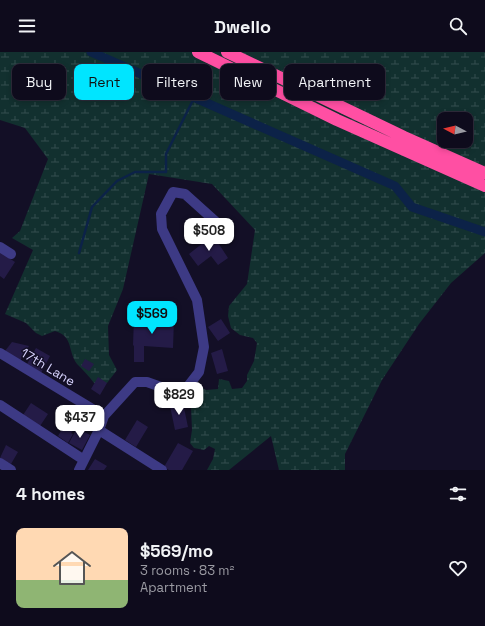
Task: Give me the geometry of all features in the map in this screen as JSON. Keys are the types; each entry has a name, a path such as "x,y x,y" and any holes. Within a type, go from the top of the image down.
{"highway":[{"path":"198,52 337,120 485,186"},
{"path":"227,52 404,137 485,173"}],"street":[{"path":"79,470 104,416 135,382 148,382 175,392 185,390 199,372 204,347 197,300 162,229 161,214 173,192 185,194 225,230"},
{"path":"0,247 11,254"},
{"name":"17th Lane","path":"0,353 104,416"},
{"path":"0,405 84,460"},
{"path":"98,430 162,470"},
{"path":"0,463 11,470"}],"green space":[{"path":"0,52 485,52 485,253 451,283 419,324 382,380 345,454 345,470 279,470 271,436 229,470 207,470 213,459 215,449 209,446 204,450 194,448 190,443 192,430 191,407 193,396 201,387 206,390 218,389 219,379 229,381 232,389 242,388 247,381 247,375 254,361 257,343 253,338 240,335 231,328 228,316 229,306 247,284 255,230 212,184 149,174 123,289 108,326 109,355 117,370 107,383 94,383 77,364 68,340 65,337 55,331 42,336 36,333 26,323 5,314 33,250 12,238 20,231 48,159 25,128 0,120"}],"building":[{"path":"213,235 228,258 218,265 211,256 198,266 189,254"},
{"path":"0,252 15,262 4,279 0,276"},
{"path":"134,317 174,320 173,348 144,346 144,362 134,362"},
{"path":"221,319 230,333 218,341 208,327"},
{"path":"12,342 29,346 20,361 5,351"},
{"path":"36,348 50,356 41,373 27,364"},
{"path":"222,349 228,371 217,374 211,353"},
{"path":"85,359 94,364 89,371 81,366"},
{"path":"98,377 107,383 100,395 91,389"},
{"path":"31,403 48,414 40,426 23,415"},
{"path":"183,403 188,427 175,430 170,406"},
{"path":"68,405 75,410 67,420 61,416"},
{"path":"137,420 148,427 136,447 125,440"},
{"path":"67,421 76,427 71,433 73,434 68,443 58,436"},
{"path":"77,428 90,435 82,450 69,443"},
{"path":"178,443 193,451 182,470 169,470 164,467"},
{"path":"6,445 18,452 11,464 0,458"},
{"path":"95,459 107,466 104,470 88,470"}],"waterway":[{"path":"91,52 395,186 412,207 485,232"},
{"path":"79,253 92,207 117,181 135,172 166,172 166,154 193,100"}]}
